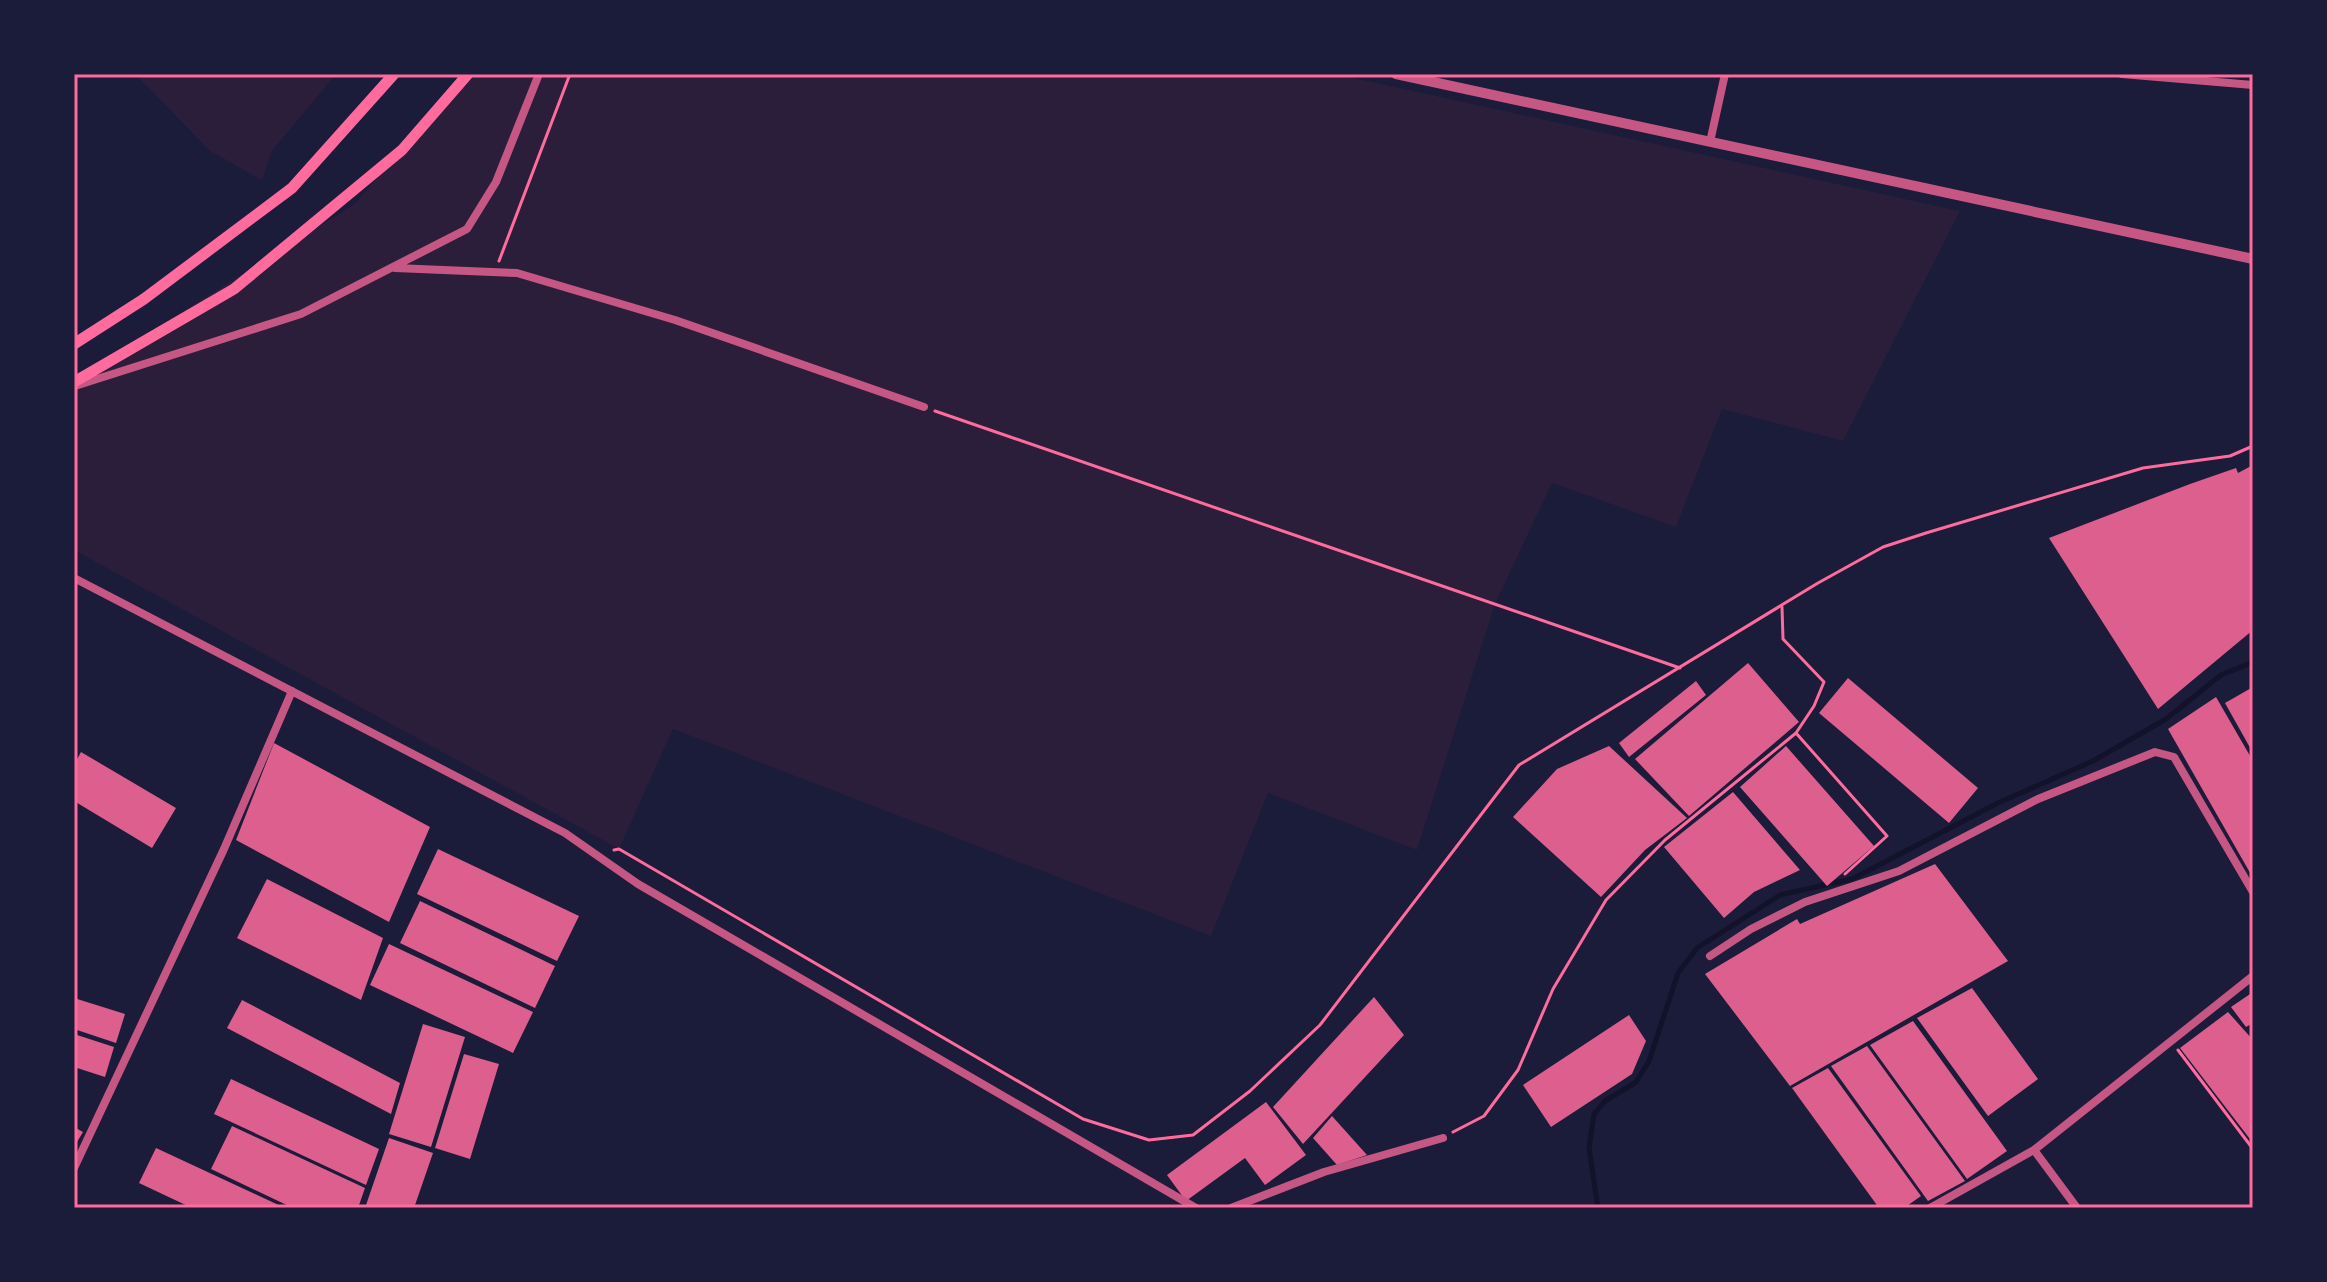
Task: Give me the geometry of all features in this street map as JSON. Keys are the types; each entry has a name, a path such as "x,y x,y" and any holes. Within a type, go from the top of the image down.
{"main road":[{"path":"74,344 144,299 292,188 394,74"},
{"path":"74,384 234,289 402,150 468,74"}],"street":[{"path":"74,384 301,314 467,229 496,182 539,74"},
{"path":"1396,74 2253,259"},
{"path":"1710,142 1725,74"},
{"path":"2122,74 2253,85"},
{"path":"395,268 517,273 675,320 924,407"},
{"path":"74,578 565,833 638,884 1196,1208"},
{"path":"74,1168 224,849 292,691"},
{"path":"1710,956 1751,929 1805,902 1899,871 2038,799 2155,752 2174,757 2253,892"},
{"path":"1930,1208 2034,1150 2253,976"},
{"path":"1231,1208 1324,1172 1443,1138"},
{"path":"2034,1150 2077,1208"}],"path":[{"path":"495,272 570,74"},
{"path":"924,407 1680,668"},
{"path":"591,851 619,849 1083,1119 1149,1140 1193,1135 1250,1091 1320,1025 1519,765 1883,547 2143,468 2230,456 2253,446"},
{"path":"1443,1138 1484,1116 1518,1070 1553,989 1606,900 1665,840 1796,733 1814,706 1824,682 1783,639 1782,607"},
{"path":"1796,733 1887,836 1844,872 1852,887"},
{"path":"2172,1042 2253,1149"}],"shaded area":[{"path":"135,74 336,74 272,151 262,180 210,151"},
{"path":"464,74 1336,74 1960,211 1843,441 1722,409 1676,527 1552,483 1495,604 1417,850 1268,793 1211,936 673,729 619,849 74,550 74,379 355,204"}],"building":[{"path":"2253,465 2253,630 2158,709 2049,538 2190,484 2236,468 2238,473"},
{"path":"1748,663 1799,722 1689,816 1635,759"},
{"path":"1848,678 1978,788 1949,823 1819,713"},
{"path":"1696,681 1706,695 1629,757 1619,743"},
{"path":"2253,687 2253,753 2225,703"},
{"path":"2216,697 2253,761 2253,878 2168,729"},
{"path":"274,743 430,827 389,922 236,840"},
{"path":"1609,746 1687,818 1645,850 1601,897 1513,817 1557,769"},
{"path":"1786,746 1874,846 1827,886 1740,787"},
{"path":"81,752 176,808 152,848 74,801 74,765"},
{"path":"1733,792 1800,870 1754,892 1724,918 1664,847"},
{"path":"438,849 579,916 557,961 417,894"},
{"path":"1935,864 2008,961 1790,1086 1705,974 1797,919 1800,924"},
{"path":"267,879 383,938 361,1000 237,938"},
{"path":"420,901 555,966 535,1008 400,943"},
{"path":"389,944 533,1012 513,1053 370,985"},
{"path":"1972,988 2038,1079 1988,1116 1917,1018"},
{"path":"2253,992 2253,1023 2246,1027 2231,1007"},
{"path":"1374,997 1404,1035 1303,1144 1273,1107"},
{"path":"74,998 125,1014 116,1043 74,1029"},
{"path":"242,1000 400,1083 391,1114 227,1028"},
{"path":"2228,1012 2253,1040 2253,1143 2180,1048"},
{"path":"1629,1015 1646,1041 1632,1074 1551,1127 1523,1085"},
{"path":"1913,1021 2007,1151 1967,1179 1870,1045"},
{"path":"423,1024 465,1037 431,1147 389,1134"},
{"path":"74,1034 114,1047 105,1077 74,1067"},
{"path":"1867,1046 1965,1181 1928,1201 1831,1066"},
{"path":"464,1054 499,1064 470,1159 435,1148"},
{"path":"1828,1068 1921,1196 1904,1208 1879,1208 1792,1088"},
{"path":"231,1079 379,1149 366,1185 214,1114"},
{"path":"1266,1102 1306,1155 1265,1185 1245,1158 1186,1201 1167,1175"},
{"path":"1332,1116 1367,1155 1337,1165 1313,1138"},
{"path":"232,1126 365,1188 358,1208 293,1208 211,1169"},
{"path":"74,1127 83,1132 74,1147"},
{"path":"389,1138 433,1153 414,1208 365,1208"},
{"path":"156,1148 285,1208 192,1208 139,1183"}],"waterway":[{"path":"1598,1208 1589,1148 1594,1114 1605,1101 1636,1082 1649,1061 1678,973 1697,948 1780,895 1852,879 1998,803 2093,761 2166,719 2221,675 2253,662"}]}
